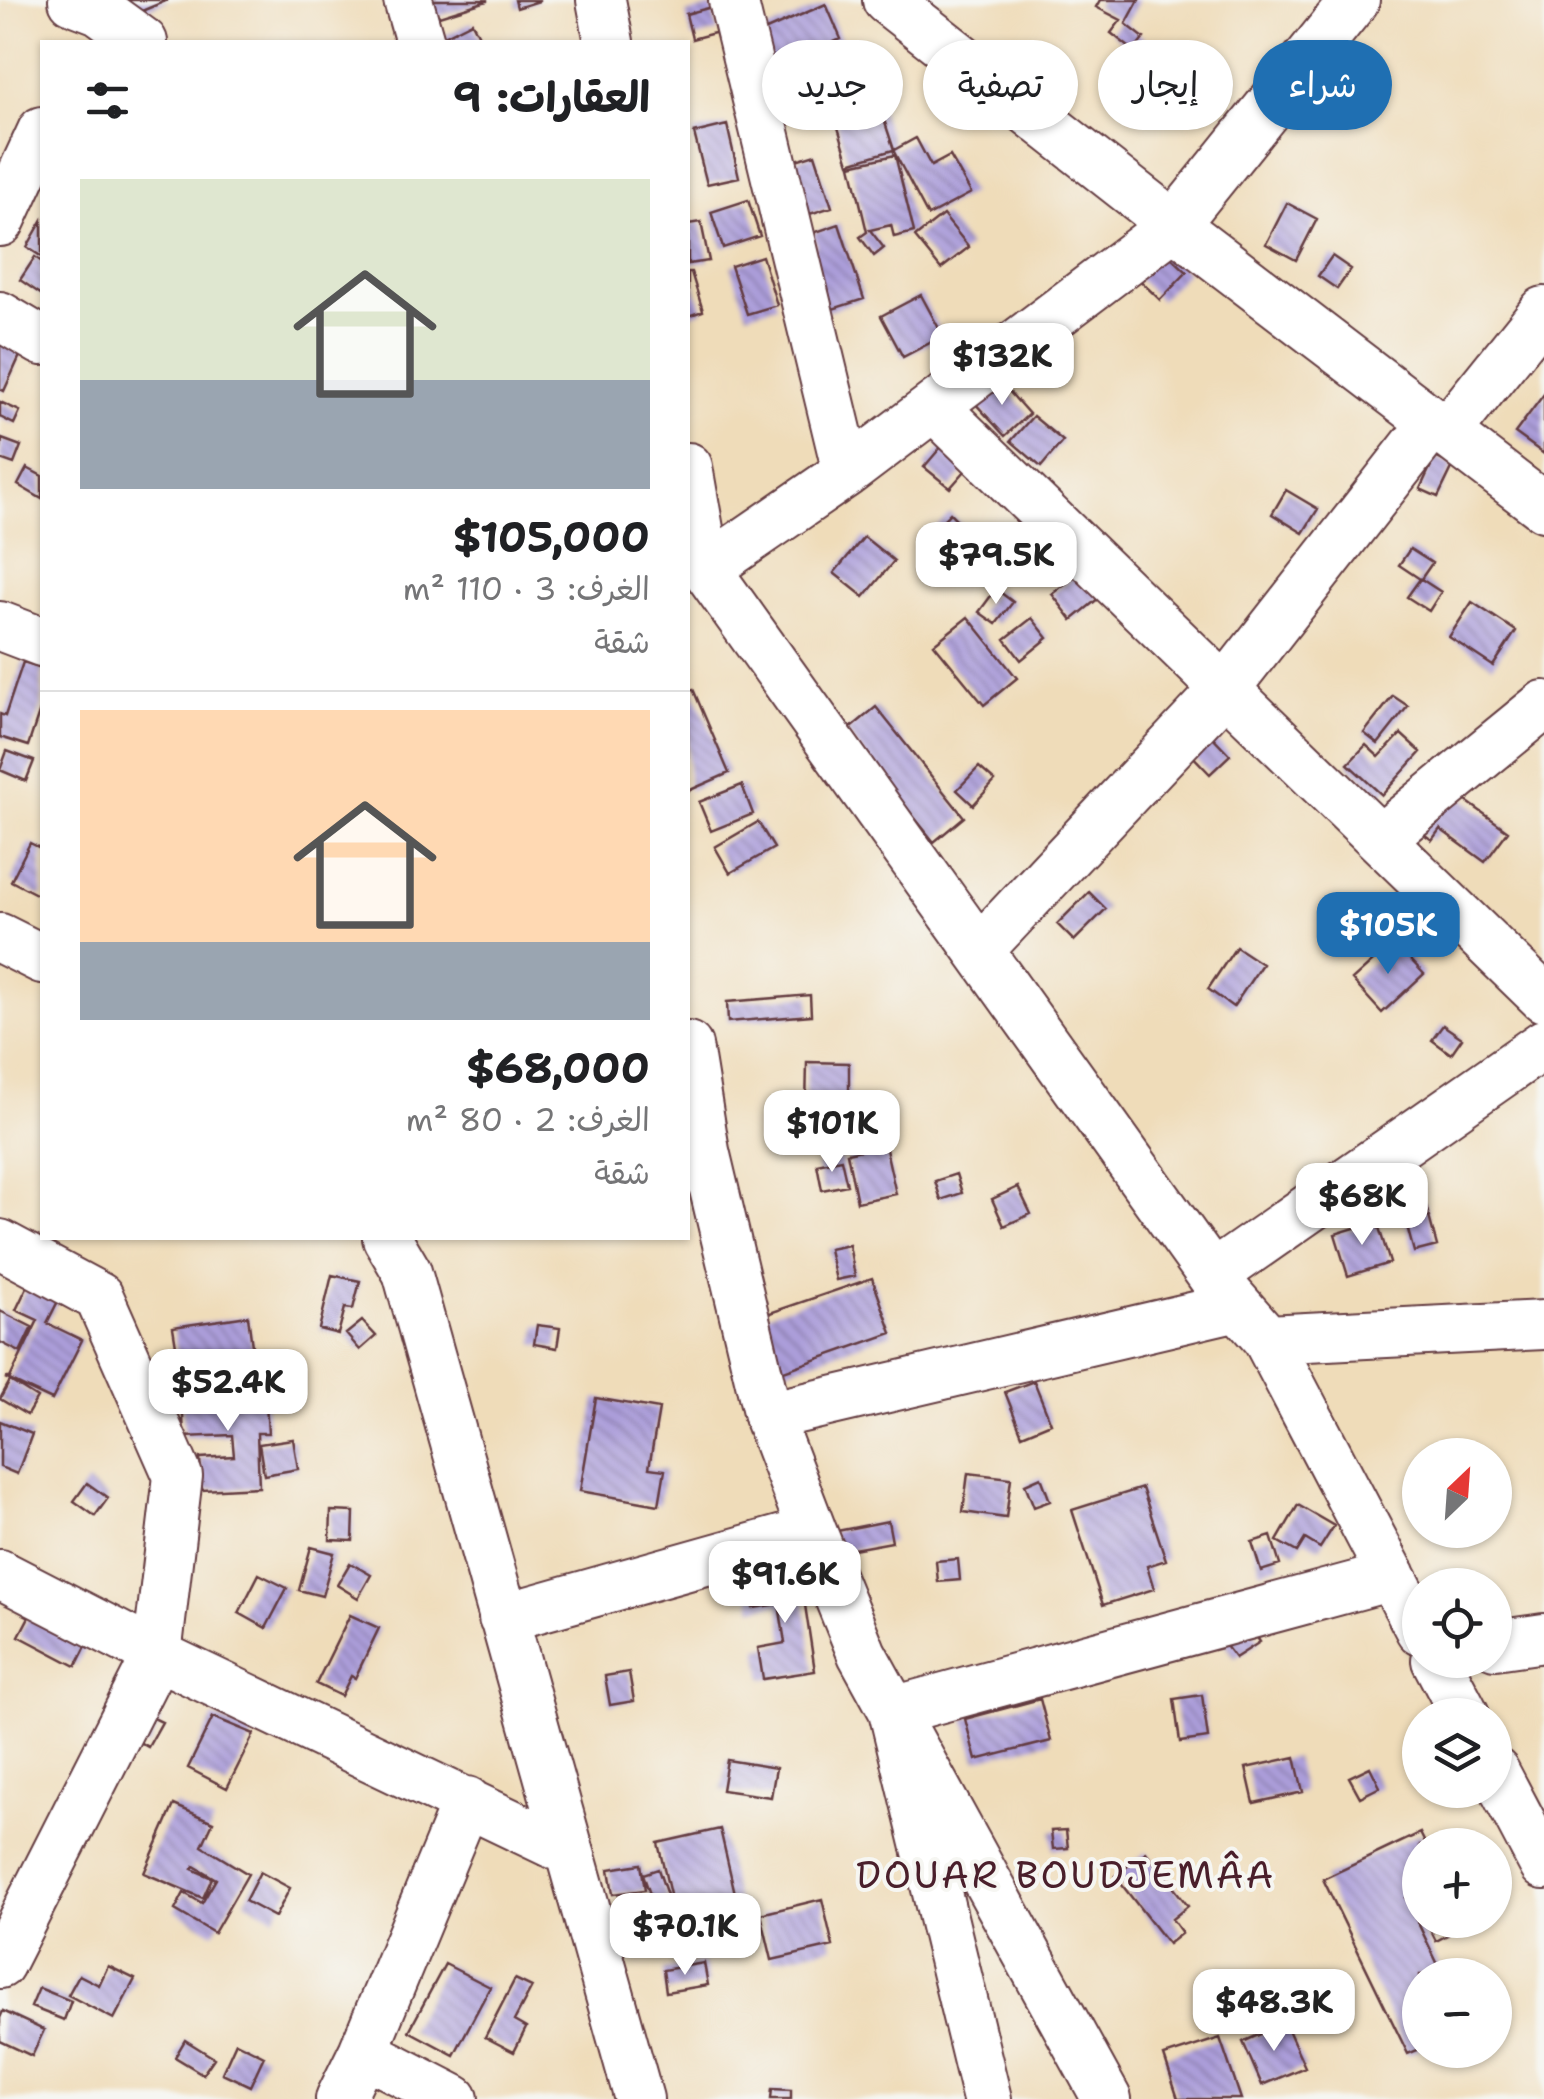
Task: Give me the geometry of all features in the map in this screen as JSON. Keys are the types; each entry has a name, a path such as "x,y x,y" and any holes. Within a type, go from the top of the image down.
{"street":[{"path":"408,0 419,40"},
{"path":"601,0 609,40"},
{"path":"733,0 847,472"},
{"path":"887,0 1544,508"},
{"path":"706,568 847,472 1174,225 1355,0"},
{"path":"86,17 139,40"},
{"path":"0,222 40,135"},
{"path":"979,950 1225,689 1440,428 1544,310"},
{"path":"0,316 40,340"},
{"path":"934,407 1544,998"},
{"path":"690,477 706,568 1239,1307 1402,1595"},
{"path":"0,626 40,641"},
{"path":"1380,839 1544,705"},
{"path":"0,938 40,958"},
{"path":"1239,1307 1544,1044"},
{"path":"690,1058 705,1151 768,1416 812,1530 862,1654 1107,2099"},
{"path":"388,1240 407,1272 639,2099"},
{"path":"0,1244 100,1297 178,1476 157,1655 0,1964"},
{"path":"768,1416 1239,1307 1544,1325"},
{"path":"503,1618 812,1530"},
{"path":"0,1574 157,1655 568,1850"},
{"path":"893,1711 1392,1576"},
{"path":"1512,1643 1544,1638"},
{"path":"893,1711 987,2099"},
{"path":"340,2099 467,1801"},
{"path":"1512,1805 1544,1866"},
{"path":"363,2052 454,2099"}],"building":[{"path":"123,0 168,0 130,16"},
{"path":"413,0 487,0 487,1 420,22"},
{"path":"515,0 539,0 539,1 517,8"},
{"path":"1100,0 1139,0 1126,24 1144,38 1120,40 1111,33 1121,20 1096,7"},
{"path":"826,4 841,39 762,40 762,46 757,34"},
{"path":"712,7 718,32 692,39 686,14"},
{"path":"472,22 481,40 436,40"},
{"path":"727,125 739,177 707,184 694,133"},
{"path":"839,130 887,130 894,150 916,138 931,166 950,156 971,193 928,216 893,150 849,163"},
{"path":"815,154 832,207 797,218 780,165"},
{"path":"895,155 914,232 894,237 891,225 870,230 884,248 874,256 860,237 867,232 851,165"},
{"path":"748,200 760,236 723,248 711,212"},
{"path":"1287,203 1317,219 1296,260 1266,244"},
{"path":"943,215 969,247 941,269 915,237"},
{"path":"701,222 709,261 690,264 690,224"},
{"path":"40,224 40,256 27,247"},
{"path":"839,224 864,299 814,315 793,254 817,246 813,233"},
{"path":"1150,237 1187,272 1160,300 1124,265"},
{"path":"762,256 777,305 747,314 731,266"},
{"path":"1332,256 1351,269 1337,289 1318,276"},
{"path":"35,257 40,261 40,294 20,280"},
{"path":"690,272 691,272 703,311 690,315"},
{"path":"921,295 943,336 903,357 881,316"},
{"path":"0,338 23,349 4,391 0,389"},
{"path":"999,380 1029,414 1005,436 974,402"},
{"path":"1544,394 1544,454 1515,433"},
{"path":"0,402 20,411 14,424 0,417"},
{"path":"1033,416 1063,441 1041,467 1011,441"},
{"path":"954,432 980,454 950,488 924,467"},
{"path":"2,439 21,446 14,464 0,459"},
{"path":"1435,457 1453,466 1438,497 1420,489"},
{"path":"27,468 40,475 40,498 18,485"},
{"path":"1286,490 1318,509 1303,533 1272,514"},
{"path":"950,513 970,533 942,560 923,540"},
{"path":"864,537 894,561 864,597 834,573"},
{"path":"1410,549 1432,563 1421,579 1441,592 1429,611 1407,597 1420,579 1399,565"},
{"path":"1085,568 1105,593 1072,620 1052,594"},
{"path":"996,589 1013,602 996,624 979,612"},
{"path":"1472,602 1516,631 1493,666 1449,637"},
{"path":"968,617 1017,678 984,705 934,644"},
{"path":"1032,618 1048,638 1021,660 1005,639"},
{"path":"23,662 40,667 40,710 28,746 0,737 0,714 5,716"},
{"path":"693,689 729,773 690,790"},
{"path":"1393,696 1408,706 1378,744 1364,733"},
{"path":"876,707 964,817 934,842 846,732"},
{"path":"1207,731 1230,755 1210,774 1187,750"},
{"path":"1401,734 1421,752 1382,795 1348,764 1366,745 1379,757"},
{"path":"7,751 34,761 26,781 0,770"},
{"path":"979,767 995,781 973,805 957,790"},
{"path":"1437,780 1508,831 1485,862 1440,829 1432,840 1407,822"},
{"path":"742,785 753,814 711,831 699,802"},
{"path":"758,822 774,848 730,873 715,847"},
{"path":"30,843 40,848 40,896 11,881"},
{"path":"1089,892 1106,909 1074,941 1057,924"},
{"path":"1394,942 1424,974 1382,1013 1352,980"},
{"path":"1236,947 1262,964 1233,1007 1208,989"},
{"path":"810,995 811,1015 728,1022 727,1002"},
{"path":"1443,1025 1462,1038 1451,1054 1432,1040"},
{"path":"807,1062 849,1063 849,1108 806,1107"},
{"path":"885,1145 896,1194 857,1202 847,1153"},
{"path":"841,1159 847,1185 822,1190 817,1164"},
{"path":"956,1174 962,1193 941,1200 935,1181"},
{"path":"1018,1187 1031,1214 1004,1226 992,1199"},
{"path":"1425,1202 1437,1246 1414,1252 1402,1208"},
{"path":"1377,1221 1390,1263 1348,1276 1335,1234"},
{"path":"849,1245 855,1276 836,1280 829,1249"},
{"path":"332,1275 360,1281 353,1309 345,1308 338,1334 319,1329"},
{"path":"872,1278 892,1333 781,1372 761,1316"},
{"path":"29,1283 60,1297 47,1323 82,1340 52,1400 5,1378 10,1378 38,1320 16,1310"},
{"path":"0,1311 32,1327 20,1352 0,1342"},
{"path":"248,1316 254,1361 180,1371 173,1327"},
{"path":"362,1321 376,1336 360,1350 346,1334"},
{"path":"537,1325 560,1328 557,1348 534,1344"},
{"path":"10,1381 37,1398 27,1415 0,1399"},
{"path":"1034,1381 1051,1423 1022,1435 1005,1392"},
{"path":"265,1389 268,1433 257,1433 259,1487 202,1490 200,1458 234,1456 232,1435 184,1437 182,1394"},
{"path":"596,1398 659,1409 649,1468 665,1470 659,1505 580,1491"},
{"path":"0,1421 32,1434 17,1474 0,1467"},
{"path":"293,1439 298,1469 264,1475 259,1444"},
{"path":"968,1473 1011,1478 1006,1518 963,1512"},
{"path":"1041,1477 1050,1501 1034,1507 1025,1484"},
{"path":"87,1483 108,1498 95,1516 74,1501"},
{"path":"1142,1488 1166,1560 1147,1566 1154,1589 1103,1605 1072,1510"},
{"path":"1298,1505 1334,1526 1320,1548 1305,1539 1297,1552 1277,1541"},
{"path":"331,1511 354,1512 353,1541 330,1540"},
{"path":"888,1521 892,1542 837,1552 832,1532"},
{"path":"1271,1536 1280,1565 1261,1571 1252,1542"},
{"path":"311,1547 334,1553 322,1596 299,1590"},
{"path":"958,1559 960,1580 938,1582 936,1561"},
{"path":"350,1563 371,1575 358,1598 337,1585"},
{"path":"800,1572 815,1671 763,1679 758,1648 785,1643 779,1604 753,1608 748,1580"},
{"path":"259,1574 287,1588 266,1628 239,1613"},
{"path":"31,1613 88,1642 76,1666 19,1636"},
{"path":"350,1615 379,1628 355,1678 351,1676 341,1696 316,1684"},
{"path":"1244,1618 1260,1642 1235,1658 1218,1635"},
{"path":"629,1672 634,1701 610,1705 605,1676"},
{"path":"1202,1695 1208,1738 1180,1742 1174,1699"},
{"path":"1040,1699 1051,1741 976,1760 965,1719"},
{"path":"145,1714 162,1722 148,1747 132,1738"},
{"path":"213,1717 254,1734 227,1788 188,1768"},
{"path":"1295,1757 1303,1792 1254,1803 1246,1768"},
{"path":"727,1760 776,1768 771,1797 722,1790"},
{"path":"1370,1767 1380,1787 1360,1797 1349,1777"},
{"path":"174,1805 213,1822 202,1846 248,1874 214,1933 175,1910 184,1893 202,1903 216,1879 194,1866 192,1869 212,1878 203,1898 144,1873"},
{"path":"720,1829 737,1902 675,1916 658,1843"},
{"path":"1066,1830 1068,1848 1053,1849 1051,1831"},
{"path":"1402,1842 1402,1938 1425,1938 1435,1958 1402,1958 1402,2042 1323,1879"},
{"path":"1146,1852 1188,1906 1172,1919 1182,1933 1168,1944 1115,1876"},
{"path":"641,1864 645,1890 613,1894 609,1869"},
{"path":"658,1869 668,1898 653,1903 643,1874"},
{"path":"260,1872 290,1888 275,1917 245,1901"},
{"path":"822,1899 833,1946 772,1960 761,1914"},
{"path":"704,1963 708,1985 666,1992 663,1970"},
{"path":"445,1964 490,1987 454,2055 409,2031"},
{"path":"108,1966 135,1979 114,2019 68,1995 79,1975 99,1985"},
{"path":"515,1979 532,1987 514,2021 526,2028 514,2052 485,2037"},
{"path":"39,1988 71,2001 64,2020 31,2007"},
{"path":"3,2011 44,2030 32,2056 0,2041"},
{"path":"1285,2023 1305,2067 1262,2085 1243,2042"},
{"path":"1220,2038 1241,2099 1178,2099 1164,2056"},
{"path":"185,2040 214,2058 203,2074 175,2057"},
{"path":"236,2042 264,2056 250,2086 222,2073"},
{"path":"772,2089 791,2090 791,2099 771,2099"}],"district":[{"name":"DOUAR BOUDJEMÂA","path":"1066,1874"}]}
